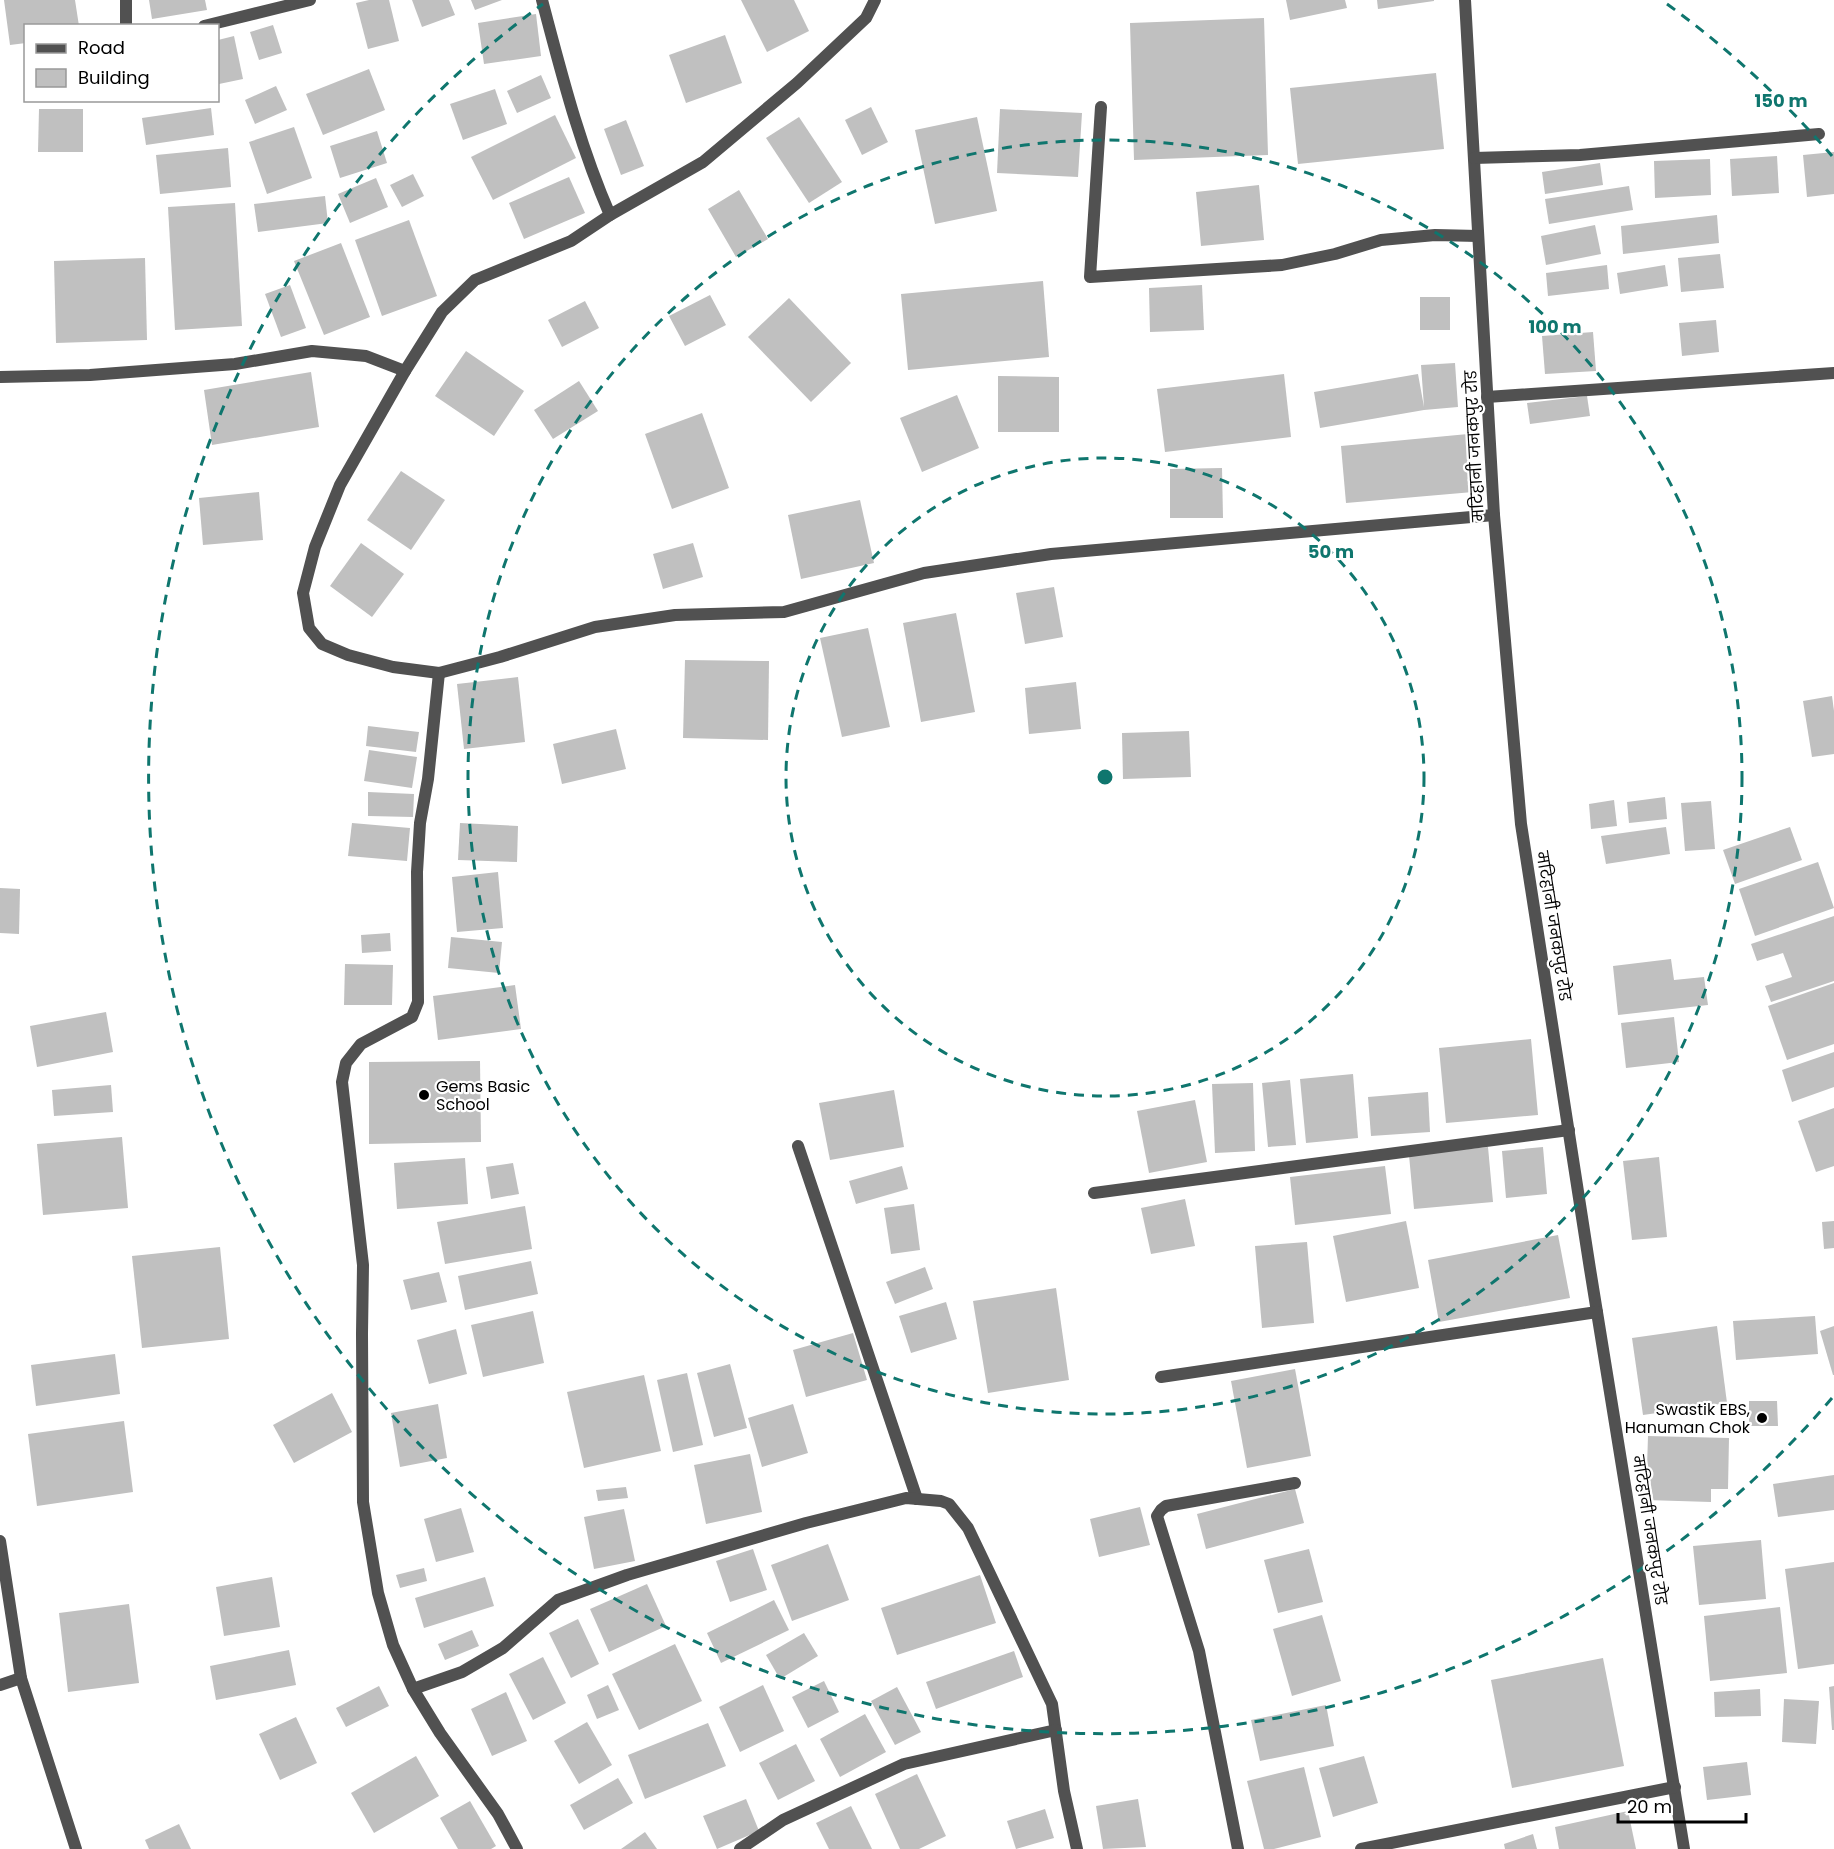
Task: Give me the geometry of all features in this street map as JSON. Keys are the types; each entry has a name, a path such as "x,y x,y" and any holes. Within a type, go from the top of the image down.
{"street":[{"path":"126,0 126,24"},
{"path":"212,24 310,0"},
{"path":"542,0 574,121 610,215"},
{"path":"875,0 866,18 797,83 703,162 610,215 571,241 476,280 442,312 405,371 340,485 315,547 303,594 309,628 322,644 348,655 393,668 439,673 500,657 595,627 675,615 784,612 924,573 947,569 1074,552 1494,515"},
{"name":"मटिहानी जनकपुर रोड","path":"1465,0 1494,515 1521,824 1684,1849"},
{"path":"1101,107 1090,277 1282,265 1335,254 1382,240 1435,235 1478,236"},
{"path":"1474,158 1580,155 1819,134"},
{"path":"0,377 90,375 235,364 312,351 366,356 405,371"},
{"path":"1487,397 1834,373"},
{"path":"439,673 417,862 418,1002 412,1017 361,1044 346,1063 342,1082 363,1265 363,1502 378,1593 393,1645 413,1689 440,1733 498,1814 517,1849"},
{"path":"1094,1193 1569,1130"},
{"path":"798,1146 916,1499"},
{"path":"1161,1377 1597,1312"},
{"path":"1238,1849 1198,1651 1157,1516 1167,1506 1295,1483"},
{"path":"413,1689 462,1672 503,1648 558,1600 627,1575 795,1526 906,1498 941,1501 949,1504 968,1528 1052,1704 1064,1791 1077,1849"},
{"path":"0,1541 21,1678 76,1849"},
{"path":"0,1685 21,1678"},
{"path":"740,1849 783,1820 904,1764 1056,1730"},
{"path":"1361,1849 1675,1786"}],"building":[{"path":"4,0 75,0 79,24 24,24 24,43 10,45"},
{"path":"149,0 205,0 207,10 152,19"},
{"path":"369,0 389,0 399,41 368,49 356,3"},
{"path":"412,0 449,0 455,15 422,27"},
{"path":"471,0 502,0 475,10"},
{"path":"741,0 794,0 809,31 767,52"},
{"path":"1286,0 1345,0 1347,8 1290,20"},
{"path":"1377,0 1434,0 1434,1 1378,9"},
{"path":"536,14 541,56 484,64 478,23"},
{"path":"1264,18 1268,155 1134,160 1130,23"},
{"path":"273,25 282,53 259,60 250,32"},
{"path":"725,35 742,83 686,103 669,55"},
{"path":"234,36 243,79 219,84 219,40"},
{"path":"369,69 385,110 323,135 306,94"},
{"path":"1436,73 1444,149 1298,164 1290,88"},
{"path":"541,75 551,98 517,113 507,91"},
{"path":"276,86 287,110 255,124 245,100"},
{"path":"495,89 507,124 463,140 450,104"},
{"path":"871,107 888,142 862,155 845,120"},
{"path":"211,108 214,135 146,145 142,118"},
{"path":"39,109 83,109 83,152 38,152"},
{"path":"1000,109 1082,113 1078,177 997,173"},
{"path":"555,115 576,158 493,200 471,157"},
{"path":"799,117 842,182 809,203 766,138"},
{"path":"977,117 997,211 935,224 915,130"},
{"path":"626,120 644,166 621,175 604,129"},
{"path":"294,127 312,178 267,194 249,142"},
{"path":"377,131 387,163 340,178 330,146"},
{"path":"228,148 231,187 160,194 156,155"},
{"path":"1834,152 1834,194 1807,197 1803,155"},
{"path":"1777,156 1779,193 1732,196 1730,159"},
{"path":"1710,159 1711,195 1655,198 1654,161"},
{"path":"1600,163 1603,185 1545,194 1542,172"},
{"path":"413,174 424,196 402,207 390,185"},
{"path":"569,177 585,213 524,239 509,203"},
{"path":"376,178 388,207 350,223 338,194"},
{"path":"1259,185 1264,240 1201,246 1196,192"},
{"path":"1629,186 1633,210 1549,224 1545,199"},
{"path":"739,190 768,239 736,257 708,209"},
{"path":"325,196 328,223 258,232 254,204"},
{"path":"235,203 242,326 175,330 168,207"},
{"path":"1717,215 1719,243 1623,254 1621,226"},
{"path":"409,220 437,296 382,316 355,240"},
{"path":"1595,225 1601,254 1546,265 1541,236"},
{"path":"341,243 370,317 324,335 294,261"},
{"path":"1720,254 1724,288 1681,292 1678,258"},
{"path":"145,258 147,340 56,343 54,261"},
{"path":"1607,265 1609,289 1548,296 1546,273"},
{"path":"1665,265 1668,286 1620,294 1617,273"},
{"path":"1043,281 1049,357 908,370 901,294"},
{"path":"290,285 306,328 281,337 265,294"},
{"path":"1202,285 1204,330 1150,332 1149,288"},
{"path":"710,295 726,325 685,346 669,316"},
{"path":"1420,297 1450,297 1450,330 1420,330"},
{"path":"789,298 851,363 811,402 748,337"},
{"path":"585,301 599,328 562,347 548,320"},
{"path":"1716,320 1719,352 1682,356 1679,323"},
{"path":"1593,332 1596,371 1545,374 1542,336"},
{"path":"466,351 524,391 494,436 435,396"},
{"path":"1455,363 1458,407 1424,410 1320,428 1314,392 1418,374 1424,407 1421,365"},
{"path":"311,372 319,427 212,445 204,390"},
{"path":"1284,374 1291,437 1165,452 1157,389"},
{"path":"998,376 1059,377 1059,432 998,432"},
{"path":"579,381 598,411 553,439 534,410"},
{"path":"957,395 979,448 922,472 900,418"},
{"path":"1587,396 1590,416 1530,424 1527,403"},
{"path":"702,413 729,488 672,509 645,434"},
{"path":"1468,434 1473,492 1346,503 1341,446"},
{"path":"1222,468 1223,518 1170,518 1170,469"},
{"path":"401,471 445,500 411,550 367,520"},
{"path":"259,492 263,540 203,545 199,498"},
{"path":"860,500 874,563 801,579 788,515"},
{"path":"361,543 404,574 372,617 330,586"},
{"path":"693,543 703,577 663,589 653,554"},
{"path":"1054,587 1063,637 1025,644 1016,593"},
{"path":"956,613 975,712 921,722 903,623"},
{"path":"868,628 890,727 842,737 820,638"},
{"path":"685,660 769,661 768,740 683,738"},
{"path":"518,677 525,742 464,749 457,684"},
{"path":"1076,682 1081,729 1029,734 1025,688"},
{"path":"1832,696 1834,754 1812,757 1803,701"},
{"path":"368,726 419,732 416,752 366,746"},
{"path":"616,729 626,769 562,784 553,744"},
{"path":"1189,731 1191,777 1123,779 1122,733"},
{"path":"369,750 417,757 412,788 364,781"},
{"path":"368,792 414,794 413,817 368,816"},
{"path":"1665,797 1667,819 1629,823 1627,802"},
{"path":"1614,800 1617,826 1591,829 1589,804"},
{"path":"1711,801 1715,849 1685,851 1681,803"},
{"path":"352,823 410,828 407,861 348,856"},
{"path":"460,823 518,826 517,862 458,860"},
{"path":"1666,827 1670,854 1606,864 1601,836"},
{"path":"1790,827 1802,860 1735,884 1723,850"},
{"path":"1818,862 1834,908 1755,936 1739,889"},
{"path":"498,872 503,928 457,932 452,877"},
{"path":"0,888 20,889 19,934 0,933"},
{"path":"1834,916 1834,981 1771,1002 1765,986 1792,977 1783,953 1757,961 1751,944"},
{"path":"390,933 391,951 362,953 361,935"},
{"path":"451,937 502,942 499,973 448,968"},
{"path":"1671,959 1674,980 1704,977 1708,1005 1618,1015 1613,966"},
{"path":"345,964 393,965 392,1005 344,1005"},
{"path":"1834,983 1834,1044 1787,1060 1768,1006"},
{"path":"515,985 521,1029 438,1040 433,996"},
{"path":"106,1012 113,1052 37,1067 30,1026"},
{"path":"1674,1017 1679,1062 1626,1068 1621,1023"},
{"path":"1531,1039 1538,1115 1446,1123 1439,1048"},
{"path":"1834,1052 1834,1087 1792,1102 1782,1070"},
{"path":"480,1061 481,1142 369,1144 369,1062"},
{"path":"1353,1074 1358,1138 1306,1143 1300,1079"},
{"path":"1290,1080 1296,1145 1268,1147 1262,1083"},
{"path":"1253,1083 1255,1151 1215,1153 1212,1084"},
{"path":"111,1085 113,1112 54,1116 52,1090"},
{"path":"894,1090 904,1147 830,1160 819,1103"},
{"path":"1428,1092 1430,1132 1371,1136 1368,1097"},
{"path":"1195,1100 1207,1162 1149,1173 1137,1111"},
{"path":"1834,1108 1834,1166 1816,1172 1798,1121"},
{"path":"122,1137 128,1208 43,1215 37,1144"},
{"path":"1488,1147 1493,1202 1414,1209 1409,1155"},
{"path":"1543,1147 1547,1194 1506,1198 1502,1151"},
{"path":"1659,1157 1667,1237 1632,1240 1623,1161"},
{"path":"465,1158 468,1204 397,1209 394,1163"},
{"path":"513,1163 519,1194 491,1199 486,1167"},
{"path":"902,1166 908,1189 856,1204 849,1181"},
{"path":"1385,1166 1391,1214 1295,1225 1290,1177"},
{"path":"1185,1199 1195,1246 1151,1254 1141,1208"},
{"path":"914,1204 920,1250 891,1254 884,1208"},
{"path":"525,1206 532,1249 445,1264 437,1222"},
{"path":"1406,1221 1419,1288 1346,1302 1333,1236"},
{"path":"1834,1221 1834,1248 1824,1249 1822,1222"},
{"path":"1558,1235 1570,1298 1439,1322 1428,1260"},
{"path":"1307,1242 1314,1323 1262,1328 1255,1246"},
{"path":"220,1247 229,1339 142,1348 132,1256"},
{"path":"531,1261 538,1294 465,1310 458,1276"},
{"path":"925,1267 933,1289 895,1304 886,1282"},
{"path":"439,1272 447,1302 411,1310 403,1280"},
{"path":"1056,1288 1069,1380 988,1393 973,1301"},
{"path":"946,1302 957,1339 911,1353 899,1316"},
{"path":"533,1311 544,1363 483,1377 471,1325"},
{"path":"1815,1316 1818,1354 1736,1360 1733,1321"},
{"path":"1717,1326 1727,1403 1643,1415 1632,1338"},
{"path":"1834,1326 1834,1375 1833,1375 1820,1331"},
{"path":"456,1329 467,1374 429,1384 417,1340"},
{"path":"853,1333 867,1380 806,1397 793,1350"},
{"path":"115,1354 120,1394 36,1406 31,1365"},
{"path":"730,1364 747,1428 714,1437 697,1373"},
{"path":"1295,1369 1311,1456 1247,1468 1231,1381"},
{"path":"687,1373 703,1445 673,1452 657,1380"},
{"path":"644,1375 661,1451 584,1468 567,1392"},
{"path":"332,1393 352,1432 294,1463 273,1425"},
{"path":"1749,1401 1777,1401 1778,1426 1749,1426"},
{"path":"438,1404 447,1458 400,1467 391,1413"},
{"path":"793,1404 808,1453 762,1467 748,1418"},
{"path":"124,1421 133,1492 37,1506 28,1434"},
{"path":"1648,1436 1729,1438 1728,1489 1711,1489 1711,1502 1646,1500"},
{"path":"750,1454 762,1512 706,1524 694,1465"},
{"path":"1834,1475 1834,1510 1778,1517 1773,1484"},
{"path":"626,1487 628,1498 598,1501 596,1490"},
{"path":"1295,1489 1304,1523 1206,1549 1197,1514"},
{"path":"1140,1507 1150,1545 1099,1557 1090,1519"},
{"path":"461,1508 474,1552 436,1562 424,1519"},
{"path":"624,1509 635,1561 594,1569 584,1517"},
{"path":"1761,1540 1766,1599 1699,1605 1693,1546"},
{"path":"828,1544 849,1600 792,1621 771,1565"},
{"path":"753,1549 767,1590 730,1602 716,1561"},
{"path":"1309,1549 1323,1602 1278,1613 1264,1560"},
{"path":"1834,1562 1834,1664 1798,1669 1785,1569"},
{"path":"424,1568 427,1581 400,1588 396,1575"},
{"path":"980,1575 996,1623 897,1655 881,1608"},
{"path":"272,1577 280,1627 224,1636 216,1587"},
{"path":"485,1577 494,1606 424,1628 415,1598"},
{"path":"647,1584 666,1626 609,1652 590,1609"},
{"path":"774,1600 789,1630 721,1663 707,1633"},
{"path":"129,1604 139,1683 68,1692 59,1613"},
{"path":"1780,1607 1787,1673 1710,1681 1704,1616"},
{"path":"1322,1615 1341,1681 1292,1696 1273,1629"},
{"path":"578,1619 599,1664 571,1678 549,1633"},
{"path":"472,1630 479,1646 445,1660 438,1644"},
{"path":"804,1633 818,1656 780,1679 766,1655"},
{"path":"675,1644 702,1701 639,1730 612,1674"},
{"path":"289,1650 296,1685 216,1700 210,1666"},
{"path":"1014,1651 1023,1677 936,1709 926,1682"},
{"path":"543,1657 566,1703 533,1720 509,1674"},
{"path":"1603,1658 1624,1766 1512,1788 1491,1680"},
{"path":"824,1681 839,1712 808,1728 792,1697"},
{"path":"608,1685 619,1710 597,1719 587,1695"},
{"path":"763,1685 784,1731 740,1752 719,1707"},
{"path":"379,1686 389,1706 346,1727 336,1708"},
{"path":"1834,1686 1834,1730 1832,1730 1829,1687"},
{"path":"897,1687 921,1732 895,1745 871,1701"},
{"path":"1760,1689 1761,1716 1715,1717 1714,1692"},
{"path":"506,1692 527,1741 492,1756 471,1709"},
{"path":"1784,1699 1819,1701 1816,1744 1782,1742"},
{"path":"1326,1705 1334,1746 1260,1761 1251,1720"},
{"path":"865,1714 886,1752 840,1777 820,1739"},
{"path":"296,1717 317,1763 280,1780 259,1734"},
{"path":"587,1722 612,1765 579,1784 554,1741"},
{"path":"708,1723 726,1766 645,1799 628,1755"},
{"path":"796,1744 815,1781 778,1800 759,1763"},
{"path":"416,1756 439,1796 374,1833 351,1793"},
{"path":"1364,1756 1378,1803 1333,1817 1319,1768"},
{"path":"1747,1762 1751,1795 1707,1800 1703,1767"},
{"path":"1304,1767 1321,1837 1274,1849 1264,1849 1247,1781"},
{"path":"917,1774 946,1836 919,1849 900,1849 875,1794"},
{"path":"618,1778 633,1803 584,1830 570,1805"},
{"path":"746,1799 759,1831 717,1849 703,1816"},
{"path":"1138,1799 1146,1847 1103,1849 1096,1806"},
{"path":"470,1801 496,1846 491,1849 458,1849 440,1818"},
{"path":"851,1806 872,1849 829,1849 816,1823"},
{"path":"1045,1809 1054,1838 1016,1849 1007,1821"},
{"path":"1628,1811 1636,1849 1559,1849 1555,1827"},
{"path":"179,1824 191,1849 149,1849 145,1840"},
{"path":"645,1832 657,1849 621,1849"},
{"path":"1533,1834 1537,1849 1505,1849 1504,1844"}],"place":[{"name":"Gems Basic School","path":"424,1095"},
{"name":"Swastik EBS, Hanuman Chok","path":"1762,1418"}]}
